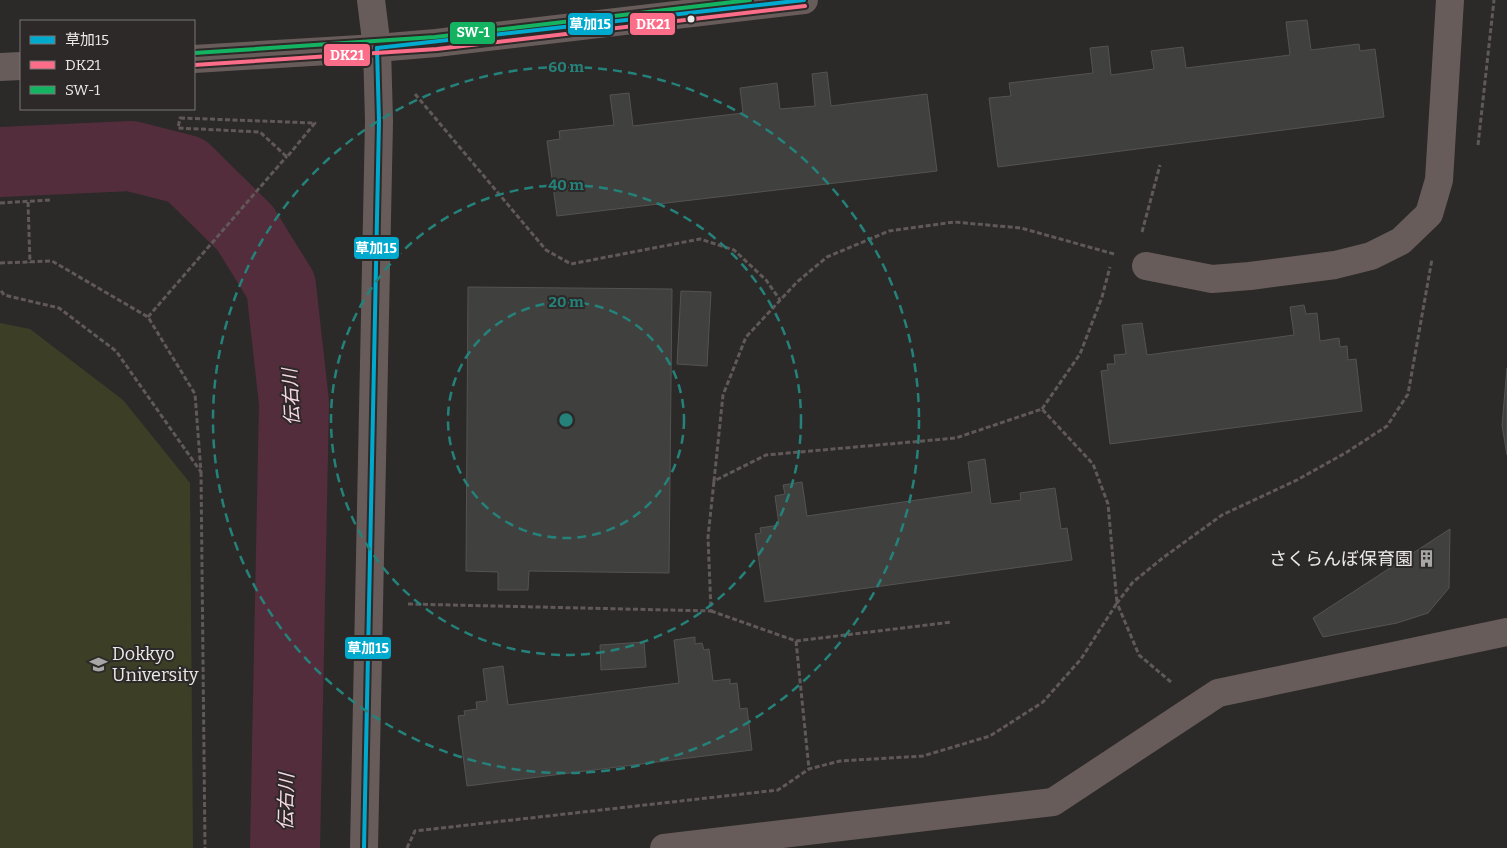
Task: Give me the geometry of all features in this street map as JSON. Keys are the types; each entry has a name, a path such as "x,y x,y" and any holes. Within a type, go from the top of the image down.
{"street":[{"path":"364,848 379,121 377,48 371,0"},
{"path":"195,59 377,48 804,0"},
{"path":"1146,266 1212,279 1250,276 1335,265 1370,256 1401,241 1428,214 1439,180 1450,0"},
{"path":"0,67 20,66"},
{"path":"664,848 1053,802 1218,693 1507,632"}],"path":[{"path":"415,94 546,250 571,264 700,239 734,250 766,280 780,300"},
{"path":"148,317 287,157 315,123 180,118 178,128 260,132 287,157"},
{"path":"1141,239 1160,165"},
{"path":"0,203 50,200"},
{"path":"28,202 30,262"},
{"path":"711,611 708,537 723,395 746,336 797,282 827,257 889,231 954,222 1022,228 1121,254"},
{"path":"714,480 766,455 956,438 1042,409 1080,354 1102,297 1114,253"},
{"path":"407,848 415,832 778,790 809,769 840,761 924,756 990,736 1043,702 1081,659 1117,603 1133,582 1164,557 1222,514 1298,480 1387,426 1408,394 1433,259"},
{"path":"0,264 52,261 148,317 195,394 202,472 205,848"},
{"path":"0,289 4,294 59,308 116,351 202,472"},
{"path":"1042,409 1093,464 1108,504 1117,603 1139,655 1176,686"},
{"path":"408,604 711,611 796,641 952,622"},
{"path":"796,641 809,769"}],"green space":[{"name":"Dokkyo University","path":"0,323 30,329 123,400 190,483 193,848 0,848"}],"building":[{"path":"1307,20 1311,50 1359,44 1360,51 1375,49 1384,117 998,167 989,98 1011,96 1009,83 1093,73 1090,48 1108,46 1111,75 1154,69 1151,51 1183,47 1186,68 1290,55 1286,22"},
{"path":"827,72 831,106 927,94 937,171 557,216 547,141 560,139 559,131 614,125 610,95 629,93 633,126 743,113 740,88 777,83 780,109 815,106 812,74"},
{"path":"468,287 672,289 669,573 529,571 528,590 498,590 498,572 466,571"},
{"path":"681,291 711,292 707,366 677,364"},
{"path":"1304,305 1306,314 1317,313 1320,341 1339,338 1340,347 1347,346 1348,360 1356,359 1362,411 1110,444 1101,371 1108,370 1107,364 1115,364 1114,355 1126,354 1122,325 1142,323 1147,355 1294,335 1290,307"},
{"path":"1507,368 1507,455 1502,425"},
{"path":"985,459 991,504 1021,500 1020,493 1055,488 1061,529 1067,528 1072,560 765,602 755,534 761,533 760,528 779,525 775,496 785,494 783,485 802,482 807,516 972,492 968,462"},
{"name":"さくらんぼ保育園","path":"1450,529 1449,588 1428,613 1397,623 1323,637 1313,618"},
{"path":"695,637 695,644 702,643 704,650 709,649 713,681 730,679 730,684 737,683 740,709 747,708 752,750 467,786 458,716 465,715 464,711 477,709 476,702 487,701 483,669 503,666 508,705 679,683 674,640"},
{"path":"644,642 646,667 601,670 600,645"}],"waterway":[{"name":"伝右川","path":"0,162 131,156 186,170 245,228 281,286 294,403 285,848"}],"transit line":[{"name":"SW-1","path":"195,53 435,37 750,0"},
{"name":"草加15","path":"377,48 804,0"},
{"name":"DK21","path":"195,65 437,49 805,6"},
{"name":"草加15","path":"364,848 379,121 377,48"}],"place":[{"name":"さくらんぼ保育園","path":"1427,559"},
{"name":"Dokkyo University","path":"98,664"}]}
